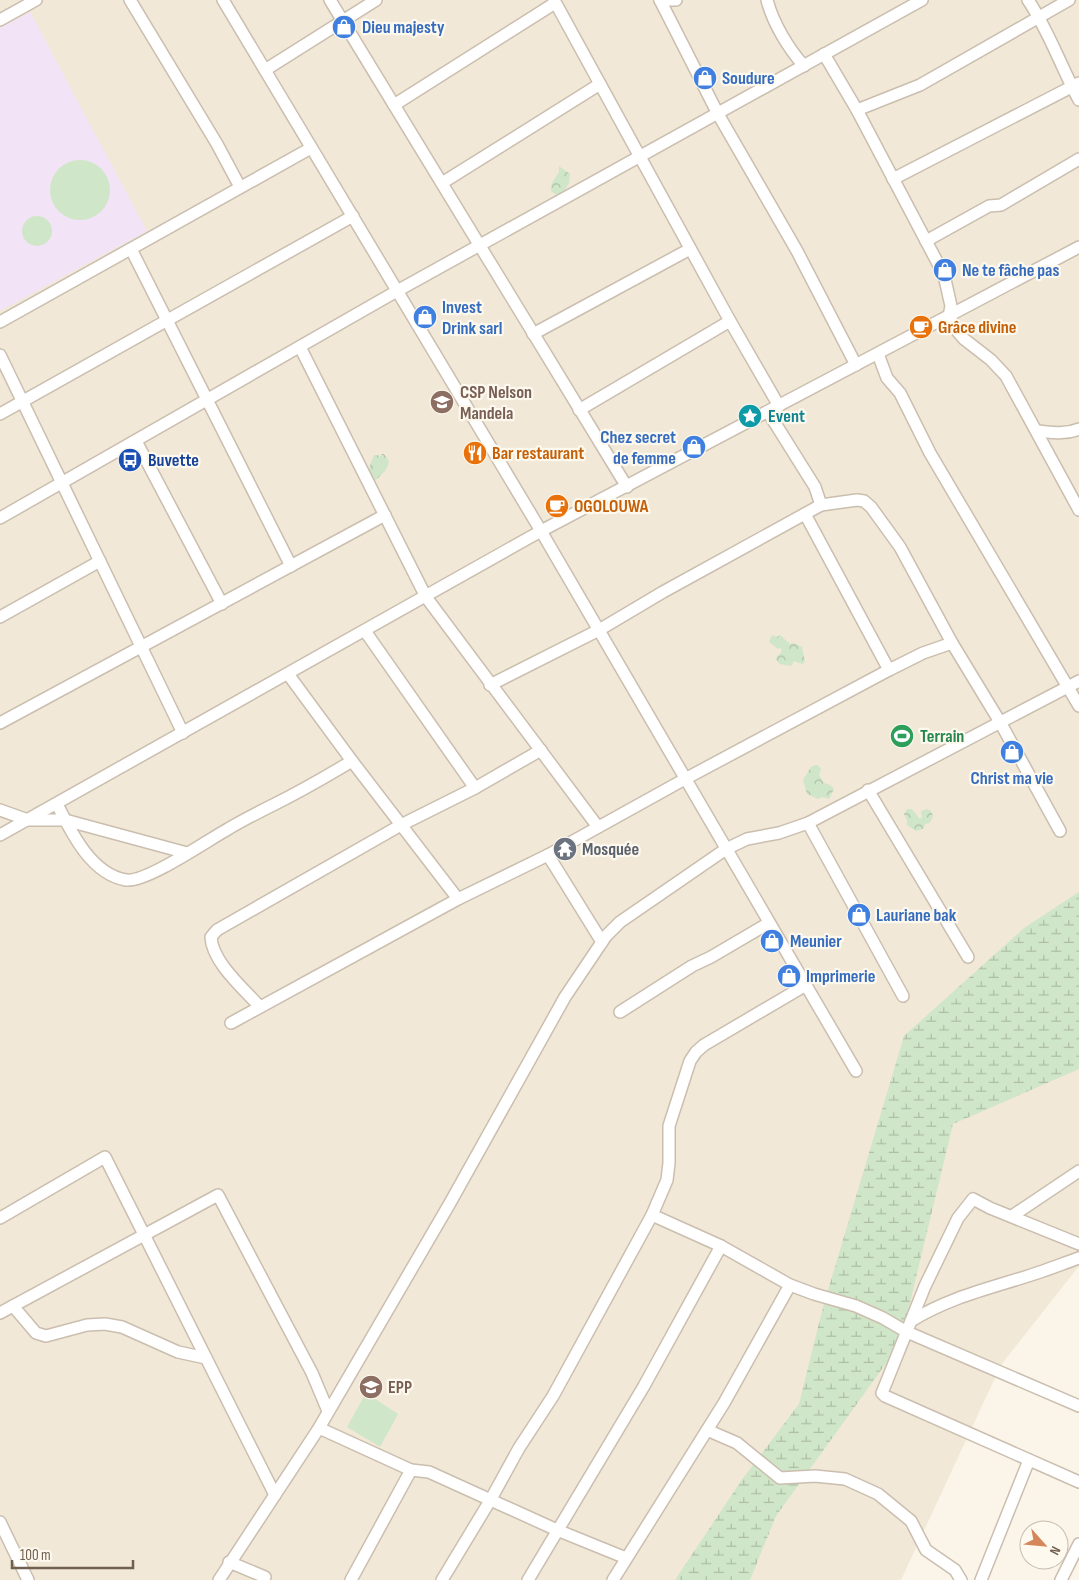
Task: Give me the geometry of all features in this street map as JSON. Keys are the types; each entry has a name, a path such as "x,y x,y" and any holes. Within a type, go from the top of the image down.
{"street":[{"path":"0,20 36,0"},
{"path":"130,0 217,144 240,187"},
{"path":"223,0 541,531 856,1071"},
{"path":"330,0 627,487"},
{"path":"265,70 376,0"},
{"path":"676,0 660,0 718,114 797,251 856,365"},
{"path":"767,0 771,15 794,54 804,66"},
{"path":"0,518 397,291 922,0"},
{"path":"1028,0 1076,85 1079,100"},
{"path":"857,110 920,86 1069,0"},
{"path":"394,104 554,2 779,406"},
{"path":"824,54 857,110 944,275 951,306 949,316 964,340 991,360 1006,376 1079,510"},
{"path":"442,184 600,84"},
{"path":"893,179 1076,85"},
{"path":"0,322 311,148"},
{"path":"926,240 988,206 1001,205 1079,160"},
{"path":"900,192 909,171"},
{"path":"0,414 352,216"},
{"path":"0,835 541,531 1079,247"},
{"path":"131,249 291,566"},
{"path":"533,334 690,249"},
{"path":"579,410 730,321"},
{"path":"300,347 426,597 598,827"},
{"path":"878,354 888,378 900,393 930,453 1079,706"},
{"path":"0,355 183,733"},
{"path":"768,412 815,487 821,504"},
{"path":"1036,431 1062,433 1079,429"},
{"path":"136,441 222,604"},
{"path":"490,685 599,630 821,504 856,500 864,501 871,507 900,547 952,643 1000,722 1060,831"},
{"path":"805,514 889,670"},
{"path":"0,722 385,515"},
{"path":"0,617 100,561"},
{"path":"365,631 475,788"},
{"path":"231,1023 458,899 548,855 889,670 923,653 952,643"},
{"path":"288,674 458,899"},
{"path":"219,1580 229,1562 319,1428 450,1203 565,997 602,942 620,922 726,849 747,839 779,833 808,823 1079,680"},
{"path":"260,1007 222,964 211,945 211,937 217,930 401,825 475,788 541,750"},
{"path":"57,804 72,833 91,859 109,874 127,880 139,879 352,761"},
{"path":"868,790 968,957"},
{"path":"0,810 28,820 65,820 187,853"},
{"path":"808,823 903,996"},
{"path":"548,855 602,942"},
{"path":"620,1012 692,966 770,923"},
{"path":"442,1580 491,1499 519,1448 553,1396 652,1215 667,1180 669,1126 684,1076 696,1052 704,1045 806,985"},
{"path":"0,1218 105,1157 275,1495"},
{"path":"1012,1216 1079,1171"},
{"path":"0,1313 218,1195 312,1373 328,1411"},
{"path":"1079,1244 990,1208 973,1199 958,1218 925,1286 882,1393 1079,1482"},
{"path":"652,1215 721,1246 790,1285 856,1306 883,1318 909,1326 1079,1406"},
{"path":"528,1580 644,1386 721,1246"},
{"path":"909,1326 926,1312 954,1298 1045,1271 1079,1258"},
{"path":"613,1580 707,1430 790,1285"},
{"path":"14,1306 36,1333 46,1336 87,1325 106,1324 122,1326 178,1352 206,1358"},
{"path":"319,1428 411,1470 429,1472 557,1530 626,1558"},
{"path":"707,1430 737,1444 780,1478 815,1476 845,1479 878,1494 911,1521 926,1550 955,1570 961,1580"},
{"path":"981,1580 1029,1460"},
{"path":"351,1580 411,1470"},
{"path":"0,1522 28,1580"},
{"path":"1061,1580 1079,1544"},
{"path":"229,1562 265,1576"}],"shaded area":[{"path":"0,0 1079,0 1079,1266 1001,1365 901,1580 0,1580"},
{"path":"30,12 147,231 0,311 0,28"}],"green space":[{"path":"80,160 97,165 105,173 110,190 105,207 97,215 80,220 63,215 55,207 50,190 55,173 63,165"},
{"path":"559,166 570,174 569,183 562,195 552,192 551,189 552,183 559,172"},
{"path":"37,216 48,220 52,231 48,242 37,246 26,242 22,231 26,220"},
{"path":"382,454 389,461 385,470 374,482 367,473 374,455 379,457"},
{"path":"772,635 777,637 780,635 790,644 794,643 802,647 805,662 802,664 794,661 791,666 780,664 776,660 782,649 778,649 769,642"},
{"path":"818,765 821,769 819,775 824,783 834,789 829,799 822,797 818,799 807,794 803,780 811,767"},
{"path":"907,809 912,809 920,819 922,817 921,811 927,809 931,811 933,816 930,823 925,824 923,829 916,831 907,825 904,814"},
{"path":"1079,892 1079,1069 953,1124 900,1344 776,1516 750,1580 675,1580 741,1481 799,1404 823,1307 904,1036 1024,928"},
{"path":"366,1393 398,1414 380,1447 347,1427"}],"place":[{"name":"Dieu majesty","path":"344,27"},
{"name":"Soudure","path":"705,78"},
{"name":"Ne te fâche pas","path":"945,270"},
{"name":"Invest Drink sarl","path":"425,317"},
{"name":"Grâce divine","path":"921,327"},
{"name":"CSP Nelson Mandela","path":"442,402"},
{"name":"Event","path":"750,416"},
{"name":"Chez secret de femme","path":"694,447"},
{"name":"Bar restaurant","path":"475,453"},
{"name":"Buvette","path":"130,460"},
{"name":"OGOLOUWA","path":"557,506"},
{"name":"Terrain","path":"902,736"},
{"name":"Christ ma vie","path":"1012,752"},
{"name":"Mosquée","path":"565,849"},
{"name":"Lauriane bak","path":"859,915"},
{"name":"Meunier","path":"772,941"},
{"name":"Imprimerie","path":"789,976"},
{"name":"EPP","path":"371,1387"}]}
